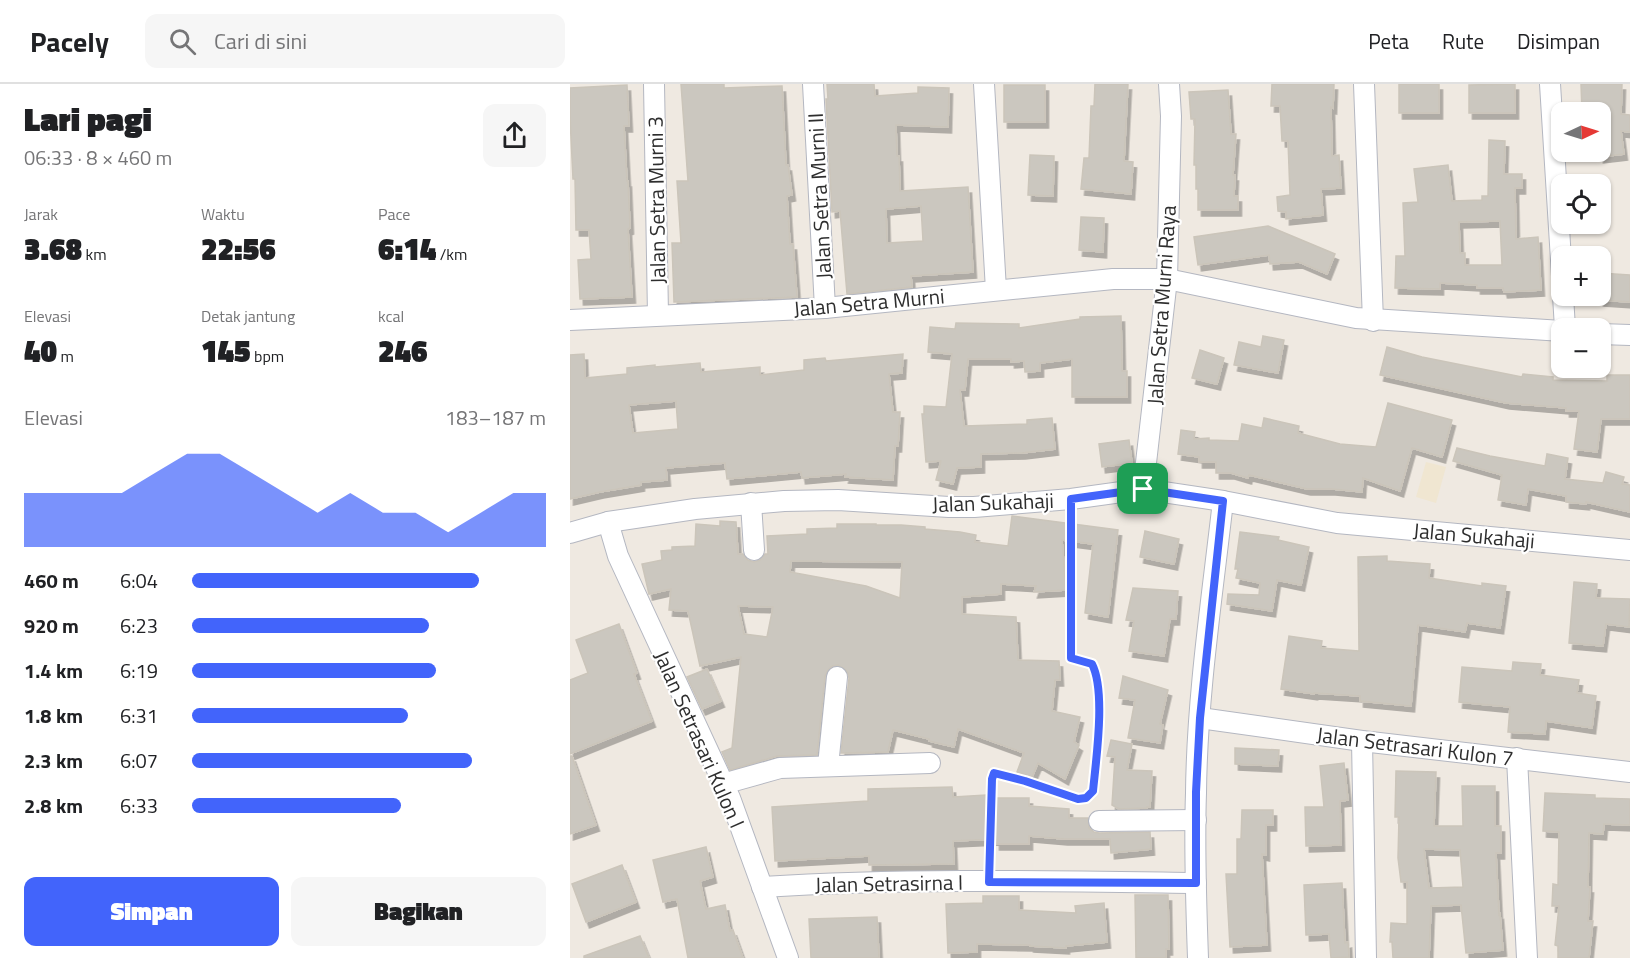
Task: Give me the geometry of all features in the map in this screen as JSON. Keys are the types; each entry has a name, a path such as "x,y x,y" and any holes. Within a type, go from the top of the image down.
{"street":[{"name":"Jalan Setra Murni 3","path":"654,84 658,315"},
{"name":"Jalan Setra Murni II","path":"813,84 825,308"},
{"path":"984,84 996,290"},
{"name":"Jalan Setra Murni Raya","path":"1143,489 1167,279 1171,116 1169,84"},
{"path":"1364,84 1373,321"},
{"path":"1551,84 1560,246"},
{"name":"Jalan Setra Murni","path":"570,320 825,308 1113,279 1167,279 1373,321 1551,329"},
{"path":"1611,334 1630,335"},
{"name":"Jalan Sukahaji","path":"570,533 608,522 751,503 838,500 966,507 1071,499 1143,489 1337,522 1630,550"},
{"path":"1198,958 1196,792 1200,718 1223,501"},
{"path":"751,503 754,550"},
{"name":"Jalan Setrasari Kulon I","path":"608,522 618,556 730,798 788,958"},
{"path":"828,766 837,677"},
{"name":"Jalan Setrasari Kulon 7","path":"1200,718 1362,741 1630,772"},
{"path":"1362,741 1366,958"},
{"path":"1517,758 1527,958"},
{"path":"723,784 780,768 930,763"},
{"path":"1099,821 1196,820"},
{"name":"Jalan Setrasirna I","path":"762,887 816,884 989,882 1196,883"}],"path":[{"path":"989,882 994,773 1078,799 1086,798 1093,791 1099,720 1097,674 1092,664 1071,658 1071,499"}],"shaded area":[{"path":"1426,462 1446,467 1436,503 1416,497"}],"building":[{"path":"681,84 724,84 724,88 782,86 786,165 788,165 792,195 787,196 790,244 793,244 797,297 674,302 672,243 681,243 677,181 688,181"},
{"path":"827,84 874,84 875,96 918,93 918,87 949,88 948,127 896,125 900,191 968,187 973,272 911,276 912,287 847,294 840,211 832,212 826,99 828,99","holes":["921,206 923,241 887,243 886,209"]},
{"path":"1095,84 1128,84 1124,161 1133,162 1131,194 1081,189 1084,158 1089,158 1091,106 1094,106"},
{"path":"1272,84 1334,84 1333,108 1331,107 1332,156 1339,155 1341,188 1321,189 1323,215 1286,219 1286,212 1278,211 1277,197 1290,195 1288,141 1282,141 1280,106 1271,106"},
{"path":"1399,84 1439,84 1439,113 1399,113"},
{"path":"1515,84 1515,113 1469,113 1469,85"},
{"path":"1581,84 1622,84 1621,114 1630,115 1630,132 1621,131 1624,154 1611,156 1611,102 1582,102"},
{"path":"627,85 629,126 624,126 632,297 580,299 578,260 591,259 589,230 576,230 570,88"},
{"path":"1004,85 1045,85 1045,122 1004,122"},
{"path":"1228,90 1231,134 1236,134 1233,175 1235,175 1234,196 1238,196 1238,210 1198,210 1196,165 1194,165 1195,119 1191,119 1189,92"},
{"path":"1489,140 1505,141 1504,174 1522,174 1522,188 1515,188 1516,239 1538,237 1541,290 1504,292 1503,288 1477,288 1477,285 1440,283 1440,289 1395,288 1396,256 1405,256 1403,203 1418,202 1414,169 1448,165 1452,201 1482,200 1482,196 1488,196","holes":["1500,221 1502,265 1465,265 1465,253 1460,253 1459,222"]},
{"path":"1030,155 1054,156 1053,196 1028,195"},
{"path":"1081,217 1104,218 1103,252 1079,250"},
{"path":"1268,226 1335,254 1327,274 1299,262 1270,264 1269,255 1198,265 1194,237"},
{"path":"1611,274 1630,275 1630,302 1611,301"},
{"path":"1121,316 1122,371 1127,371 1127,397 1072,397 1072,359 1040,363 1040,371 1025,372 1024,361 968,359 965,390 960,390 964,426 1027,424 1027,420 1052,418 1055,449 981,454 981,467 957,468 953,484 936,480 941,461 926,462 922,414 924,414 924,406 946,407 952,354 928,352 930,327 955,329 956,323 1019,324 1019,328 1080,319 1080,317"},
{"path":"1263,336 1284,340 1278,373 1234,365 1239,342 1261,347"},
{"path":"1387,347 1422,357 1522,377 1523,374 1551,377 1553,380 1607,381 1611,375 1630,375 1630,419 1601,419 1597,452 1574,449 1579,411 1506,403 1380,375"},
{"path":"1200,350 1224,358 1217,384 1192,378"},
{"path":"584,354 585,378 627,374 627,368 700,363 701,372 760,367 760,375 804,370 804,360 825,358 826,361 903,354 902,373 889,374 893,412 900,412 893,480 845,477 846,474 802,478 801,472 727,479 725,463 666,468 667,480 641,482 641,485 570,499 570,355","holes":["676,401 678,429 633,433 629,405"]},
{"path":"1388,403 1452,420 1442,457 1412,448 1400,491 1363,478 1362,492 1307,489 1249,475 1248,478 1231,473 1216,473 1216,462 1199,462 1199,457 1178,454 1181,430 1195,432 1194,439 1239,441 1242,424 1262,428 1264,418 1299,426 1298,433 1340,444 1376,447"},
{"path":"1129,440 1132,463 1102,467 1099,444"},
{"path":"1457,448 1545,466 1547,454 1568,458 1565,479 1603,483 1606,472 1624,477 1622,484 1630,485 1630,512 1586,502 1586,504 1566,502 1566,496 1528,489 1526,505 1498,500 1502,475 1453,461"},
{"path":"1012,516 1118,530 1108,617 1085,613 1093,544 1062,540 1066,590 1034,592 1036,586 1001,584 1001,594 962,597 962,614 1016,617 1018,660 1059,661 1060,680 1055,680 1052,711 1080,717 1074,742 1079,745 1065,779 1038,763 1032,777 1017,772 1024,753 958,729 954,747 893,730 888,752 841,753 849,678 844,668 838,665 832,666 825,676 817,755 777,756 730,770 722,752 732,748 741,657 700,666 688,611 669,610 671,589 649,594 642,564 662,560 661,551 672,550 672,547 695,546 696,524 720,526 720,521 736,522 738,554 743,554 748,560 754,562 768,554 767,536 807,534 807,529 837,528 837,524 925,527 925,529 976,535 975,542 1008,546","holes":["791,561 902,562 900,598 866,586 790,572","738,606 773,607 767,637 744,634"]},
{"path":"1145,531 1179,539 1174,564 1140,557"},
{"path":"1240,532 1279,537 1278,540 1309,547 1301,585 1277,580 1272,611 1227,604 1228,594 1259,595 1260,583 1236,578"},
{"path":"1387,556 1387,561 1430,564 1429,578 1482,586 1482,583 1506,586 1500,628 1467,623 1465,632 1418,625 1411,706 1360,701 1360,696 1314,694 1281,689 1289,636 1322,641 1321,648 1359,651 1358,557"},
{"path":"1574,582 1597,584 1596,598 1630,599 1629,627 1606,624 1603,646 1569,643"},
{"path":"1133,588 1178,591 1176,619 1170,619 1164,656 1129,651 1134,621 1126,620"},
{"path":"619,624 637,673 634,674 652,721 570,754 570,680 588,673 576,640"},
{"path":"1513,662 1541,664 1540,675 1579,680 1577,693 1596,696 1592,728 1546,721 1545,734 1508,732 1510,707 1459,702 1462,667 1512,671"},
{"path":"707,669 721,701 702,709 687,677"},
{"path":"1123,676 1168,690 1160,724 1163,725 1160,743 1128,738 1135,700 1119,698"},
{"path":"1111,740 1132,744 1127,770 1152,771 1150,807 1119,809 1112,805 1115,757 1107,756"},
{"path":"1235,748 1279,750 1278,766 1235,764"},
{"path":"570,756 572,756 596,825 570,834"},
{"path":"1344,763 1348,800 1340,801 1341,845 1306,846 1305,807 1324,807 1320,766"},
{"path":"1396,771 1436,772 1434,826 1463,826 1462,786 1495,786 1495,826 1501,826 1501,853 1496,853 1503,950 1466,953 1461,905 1431,906 1429,958 1393,958 1392,942 1390,942 1391,923 1407,924 1407,882 1401,882 1398,858 1399,817 1395,817","holes":["1424,849 1460,850 1463,887 1429,888"]},
{"path":"952,787 953,797 986,795 986,798 1029,798 1029,806 1069,809 1069,818 1088,818 1089,828 1094,832 1150,832 1151,849 1111,853 1110,839 1029,836 1029,844 996,844 996,839 953,841 954,864 869,865 869,856 775,861 772,807 868,801 868,789"},
{"path":"1545,793 1630,799 1630,825 1604,824 1603,834 1589,833 1588,921 1593,921 1589,958 1558,958 1558,946 1555,945 1559,906 1552,906 1553,884 1558,885 1559,832 1543,831"},
{"path":"1242,810 1273,810 1273,825 1266,825 1266,855 1262,854 1267,945 1230,947 1226,874 1237,874 1237,839 1241,839"},
{"path":"706,847 713,877 700,881 706,909 725,905 730,931 733,930 743,958 688,958 677,899 663,902 653,860"},
{"path":"622,865 636,902 586,922 572,884"},
{"path":"1342,883 1345,943 1348,942 1349,957 1331,958 1329,934 1306,935 1304,885"},
{"path":"1135,895 1168,895 1169,949 1166,949 1166,958 1136,958"},
{"path":"983,896 1019,896 1019,910 1076,913 1075,906 1104,903 1107,942 1066,946 1066,948 977,944 977,952 948,953 946,904 983,903"},
{"path":"877,917 879,958 811,958 809,919"},
{"path":"640,936 649,958 584,958 584,956"}],"route":[{"path":"1143,489 1223,501 1200,718 1196,792 1196,883 989,882 994,773 1078,799 1086,798 1093,791 1099,720 1097,674 1092,664 1071,658 1071,499 1143,489"}]}
